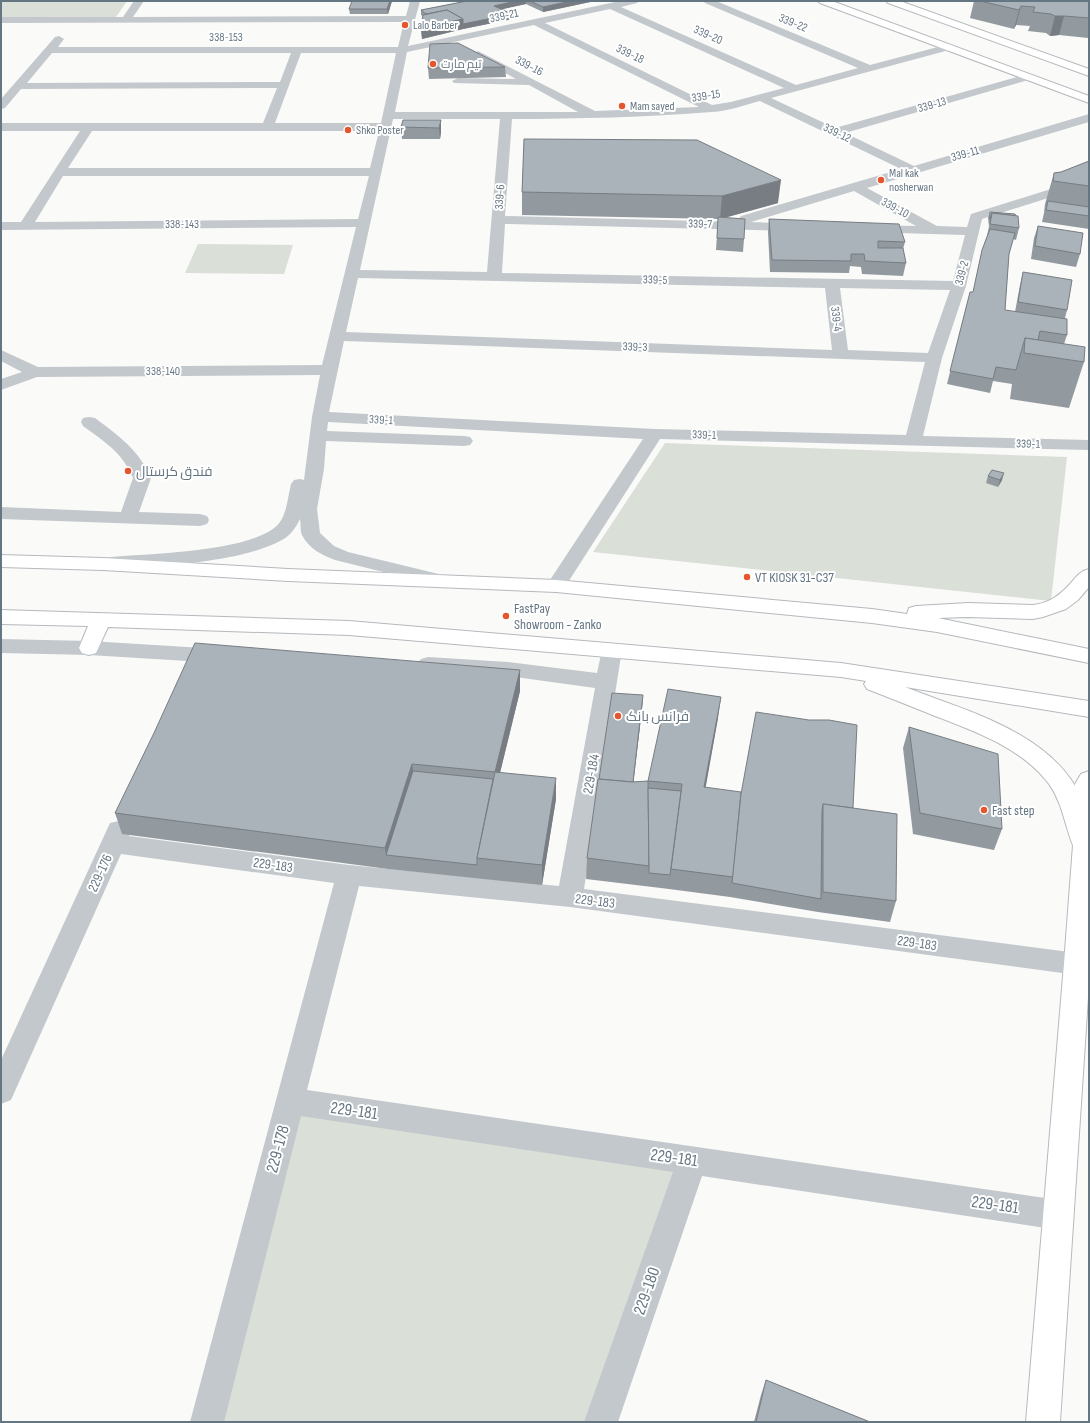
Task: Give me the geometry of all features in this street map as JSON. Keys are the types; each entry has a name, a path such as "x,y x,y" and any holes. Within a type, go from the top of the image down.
{"main road":[{"path":"823,1 1089,100"},
{"path":"891,1 1089,73"},
{"path":"1043,56 1069,61 1089,61"},
{"path":"1,561 102,564 556,586 872,616 937,625 1089,656"},
{"path":"872,616 968,610 1044,611 1065,602 1089,575"},
{"path":"1,617 349,628 612,650 840,670 1089,709"},
{"path":"89,648 101,619"},
{"path":"840,670 1001,734 1022,745 1041,760 1068,794 1085,845"},
{"path":"1043,1422 1077,964 1085,845 1087,784 1089,780"}],"street":[{"path":"126,20 139,1"},
{"name":"339-21","path":"402,50 634,1"},
{"name":"339-22","path":"708,1 868,68"},
{"name":"339-20","path":"611,6 794,88"},
{"path":"222,20 228,7"},
{"path":"311,20 316,7"},
{"path":"1,20 311,20 415,11 402,50 329,370 320,417 308,509 312,534 319,544 328,550 342,556 445,581"},
{"path":"1,106 76,20"},
{"name":"339-18","path":"536,22 712,109"},
{"name":"339-16","path":"453,40 594,115"},
{"name":"339-15","path":"1,127 268,127 506,116 686,112 712,109 949,48"},
{"name":"338-153","path":"50,50 402,50"},
{"path":"268,127 297,50"},
{"name":"339-13","path":"835,132 1028,77"},
{"path":"458,81 532,82"},
{"path":"18,86 284,86"},
{"name":"339-12","path":"760,97 914,170"},
{"name":"339-6","path":"494,277 506,116"},
{"name":"339-11","path":"726,225 1089,118"},
{"path":"25,226 88,127"},
{"path":"59,172 375,172"},
{"name":"339-2","path":"913,441 934,358 959,286 976,217 1089,181"},
{"name":"339-10","path":"856,187 934,230"},
{"name":"339-7","path":"498,220 811,227"},
{"name":"338-143","path":"1,226 363,223"},
{"path":"857,228 973,231"},
{"name":"339-5","path":"351,274 959,286"},
{"name":"339-4","path":"832,284 841,355"},
{"name":"339-3","path":"337,336 934,358"},
{"name":"338-140","path":"1,355 35,372 329,370"},
{"path":"1,386 35,372"},
{"path":"102,564 220,552 251,546 272,539 286,529 292,516 320,417"},
{"name":"339-1","path":"320,417 655,434 1089,445"},
{"path":"89,422 124,448 135,462 142,478 128,517"},
{"path":"556,586 655,434"},
{"path":"318,436 464,441"},
{"path":"1,513 200,520"},
{"path":"1,646 89,648 191,666 235,656"},
{"name":"229-184","path":"570,897 612,650"},
{"path":"410,663 508,669 607,682"},
{"name":"229-176","path":"1,1091 129,807"},
{"name":"229-183","path":"113,843 349,875 570,897 1077,964"},
{"name":"229-178","path":"207,1422 349,875"},
{"name":"229-181","path":"290,1101 1059,1215"},
{"name":"229-180","path":"601,1422 692,1161"}],"shaded area":[{"path":"1,1 127,1 116,17 1,18"},
{"path":"198,244 293,245 284,274 185,273"},
{"path":"665,443 1067,457 1051,601 593,552"},
{"path":"290,1101 692,1161 601,1422 207,1422"}],"building":[{"path":"352,1 390,1 387,9 349,9"},
{"path":"467,1 516,1 494,6 512,14 463,24 463,19 447,10 426,14 421,10"},
{"path":"530,1 571,1 543,7"},
{"path":"980,1 1089,1 1089,18 1055,16 1051,14 1033,12 1035,7 1021,6 1019,10"},
{"path":"447,10 463,19 421,28 423,15"},
{"path":"458,43 505,67 428,68 430,44"},
{"path":"403,120 441,120 439,128 401,127"},
{"path":"524,139 697,140 781,180 722,196 522,192"},
{"path":"1089,161 1089,186 1053,181 1054,173 1061,172"},
{"path":"1048,201 1089,207 1089,216 1046,210"},
{"path":"990,212 1015,214 1016,216 992,213 990,219"},
{"path":"992,213 1018,216 1019,228 990,224"},
{"path":"718,217 745,219 744,239 717,238"},
{"path":"769,219 899,224 905,242 878,241 878,248 903,248 906,263 865,261 864,254 851,254 851,261 772,260"},
{"path":"1038,226 1083,233 1080,254 1035,246"},
{"path":"990,229 1015,233 1009,254 1005,310 1067,319 1067,335 1040,331 1038,340 1025,338 1016,370 996,367 993,379 950,371 970,292 973,292 982,250"},
{"path":"1023,272 1072,280 1067,310 1018,302"},
{"path":"1025,338 1085,347 1084,362 1024,353"},
{"path":"992,470 1004,473 1000,480 988,476"},
{"path":"195,643 520,670 495,772 412,764 385,848 115,813 154,733"},
{"path":"668,689 721,697 704,787 741,792 733,877 671,869 682,784 648,781"},
{"path":"612,693 643,695 633,782 599,779"},
{"path":"756,712 809,720 829,720 857,725 853,808 823,804 821,899 732,883 741,794"},
{"path":"909,727 998,754 1002,829 920,813"},
{"path":"413,771 493,779 477,858 477,865 386,855"},
{"path":"495,772 556,778 542,865 477,858"},
{"path":"598,779 632,782 648,781 649,866 587,858"},
{"path":"648,788 681,791 670,875 649,873"},
{"path":"823,804 897,814 896,901 823,892"},
{"path":"766,1380 870,1422 756,1422"}],"place":[{"name":"Lalo Barber","path":"405,25"},
{"name":"تيم مارت","path":"433,64"},
{"name":"Mam sayed","path":"622,106"},
{"name":"Shko Poster","path":"348,130"},
{"name":"Mal kak nosherwan","path":"881,180"},
{"name":"فندق کرستال","path":"128,471"},
{"name":"VT KIOSK 31-C37","path":"747,577"},
{"name":"FastPay Showroom - Zanko","path":"506,616"},
{"name":"فرانس بانک","path":"618,716"},
{"name":"Fast step","path":"984,810"}]}
